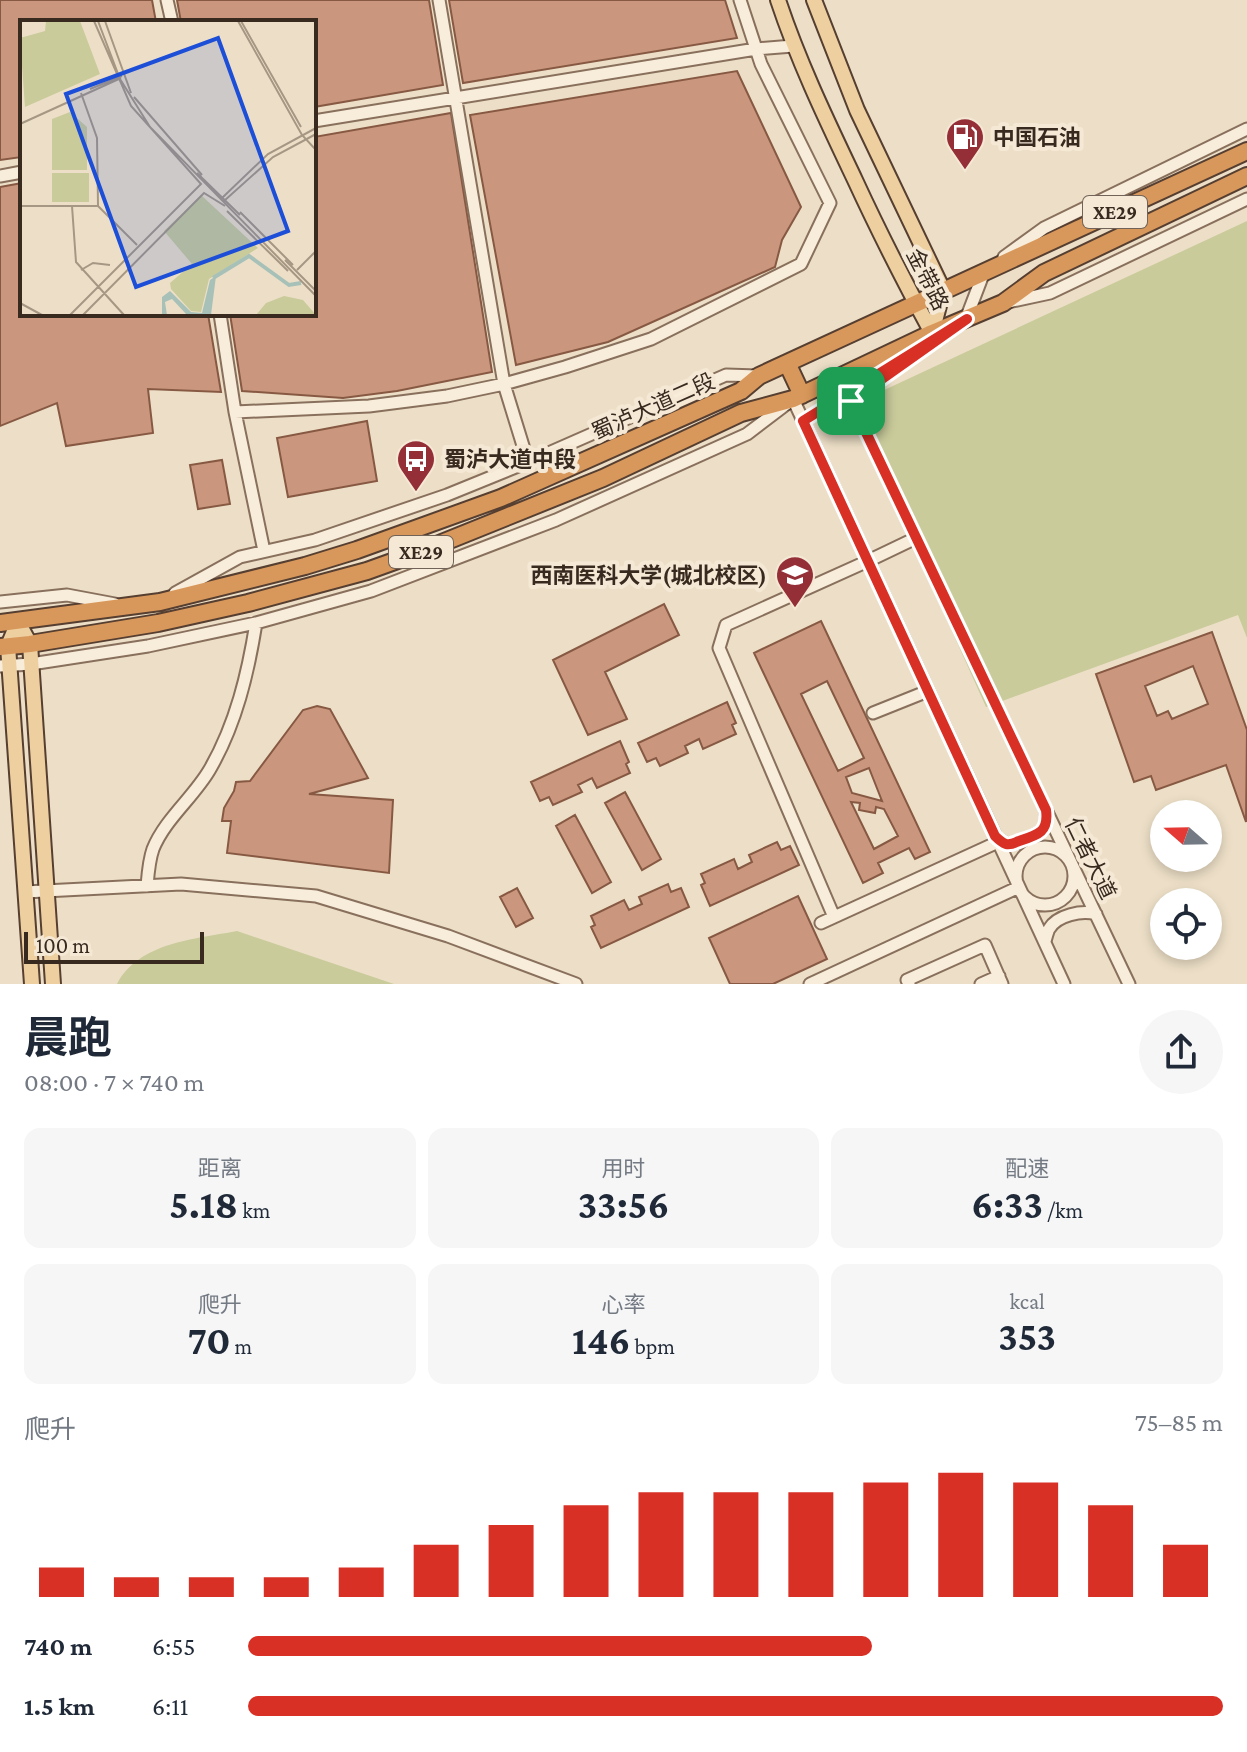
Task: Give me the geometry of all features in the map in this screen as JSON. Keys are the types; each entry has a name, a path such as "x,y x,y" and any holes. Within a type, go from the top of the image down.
{"highway":[{"name":"蜀泸大道二段","path":"0,623 160,602 305,566 501,498 741,391 759,376 1247,151"},
{"name":"蜀泸大道二段","path":"4,646 173,620 248,603 367,571 511,517 741,413 797,397 1003,303 1044,273 1247,176"},
{"path":"1033,250 1044,273"},
{"path":"787,363 797,397"}],"main road":[{"name":"金带路","path":"778,0 793,46 824,119 932,333"},
{"name":"金带路","path":"814,0 857,110 943,290 932,333"},
{"path":"18,622 30,644 53,984"},
{"path":"18,622 4,646 32,984"}],"street":[{"path":"167,0 172,20"},
{"path":"439,0 504,384 528,462"},
{"path":"235,412 369,406 447,396 504,384 651,339 801,264 830,203 761,64 740,0"},
{"path":"316,121 756,49 793,46"},
{"path":"803,421 967,319 982,273 1044,228 1247,129"},
{"path":"0,176 20,172"},
{"path":"1003,303 1050,293 1247,199"},
{"path":"220,316 235,412 264,551"},
{"name":"仁者大道","path":"967,319 851,401 1129,984"},
{"path":"160,602 240,557 315,540 447,495 726,375 759,376"},
{"path":"5,666 148,646 256,623 371,591 556,520 747,434 797,397 803,421 1064,984"},
{"path":"834,917 719,648 726,625 916,538"},
{"path":"0,600 67,595 132,606"},
{"path":"147,886 151,852 210,770 236,712 256,623"},
{"path":"873,713 928,691"},
{"path":"997,839 1010,845 1037,835 1045,828 1046,810"},
{"path":"821,923 997,839"},
{"path":"1039,847 1060,850 1073,866 1074,879 1070,891 1056,903 1034,902 1019,887 1018,866 1026,854 1039,847"},
{"path":"25,892 181,884 316,896 448,936 576,984"},
{"path":"810,984 1019,887"},
{"path":"1045,942 1054,923 1075,913 1086,911 1096,914"},
{"path":"906,978 985,945 1000,980 981,984"}],"green space":[{"path":"1247,221 1247,638 1238,615 986,707 857,420 867,398"},
{"path":"237,931 394,984 117,984 139,959 154,951 187,940"}],"building":[{"path":"0,0 152,0 156,20 20,20 20,157 0,160"},
{"path":"177,0 429,0 443,85 316,107 316,20 181,20"},
{"path":"449,0 725,0 737,38 463,83"},
{"path":"737,71 801,207 782,240 775,267 608,342 516,365 470,115"},
{"path":"451,113 492,372 343,398 242,391 230,316 316,316 316,137"},
{"path":"20,183 20,316 208,316 221,392 148,389 153,433 66,446 57,403 0,426 0,187"},
{"path":"367,421 377,481 288,497 277,438"},
{"path":"222,460 230,504 198,509 190,465"},
{"path":"664,604 679,635 605,672 627,719 588,735 553,660"},
{"path":"821,621 930,852 915,859 909,848 878,863 883,873 863,883 754,653","holes":["827,681 864,758 838,771 801,694","869,768 882,801 852,793 846,777","851,802 860,803 859,810 875,813 876,807 884,809 898,836 874,849"]},
{"path":"1212,632 1247,730 1246,822 1226,765 1156,790 1151,776 1134,782 1096,674","holes":["1193,666 1208,704 1172,719 1168,711 1157,716 1145,686"]},
{"path":"727,702 736,723 732,725 736,734 703,749 699,739 685,746 688,753 660,766 656,758 647,762 638,743"},
{"path":"317,706 330,709 368,778 309,794 393,800 389,873 227,853 231,821 222,821 224,808 236,782 250,781 303,710"},
{"path":"620,741 630,773 597,788 592,778 578,785 582,792 553,805 549,797 540,801 531,782"},
{"path":"625,792 661,859 642,870 605,803"},
{"path":"575,815 611,882 592,893 556,826"},
{"path":"777,842 781,850 790,846 799,865 710,906 701,885 705,883 701,874 734,859 738,869 752,862 749,855"},
{"path":"668,884 671,892 681,888 689,907 601,948 591,927 595,925 591,916 624,900 629,910 642,904 639,897"},
{"path":"517,888 533,918 516,927 500,897"},
{"path":"798,896 827,959 773,984 730,984 709,938"}],"place":[{"name":"中国石油","path":"965,171"},
{"name":"蜀泸大道中段","path":"416,493"},
{"name":"西南医科大学(城北校区)","path":"795,609"}],"route":[{"path":"967,319 851,401 1046,810 1045,828 1037,835 1010,845 995,836 803,421 967,319"}]}
